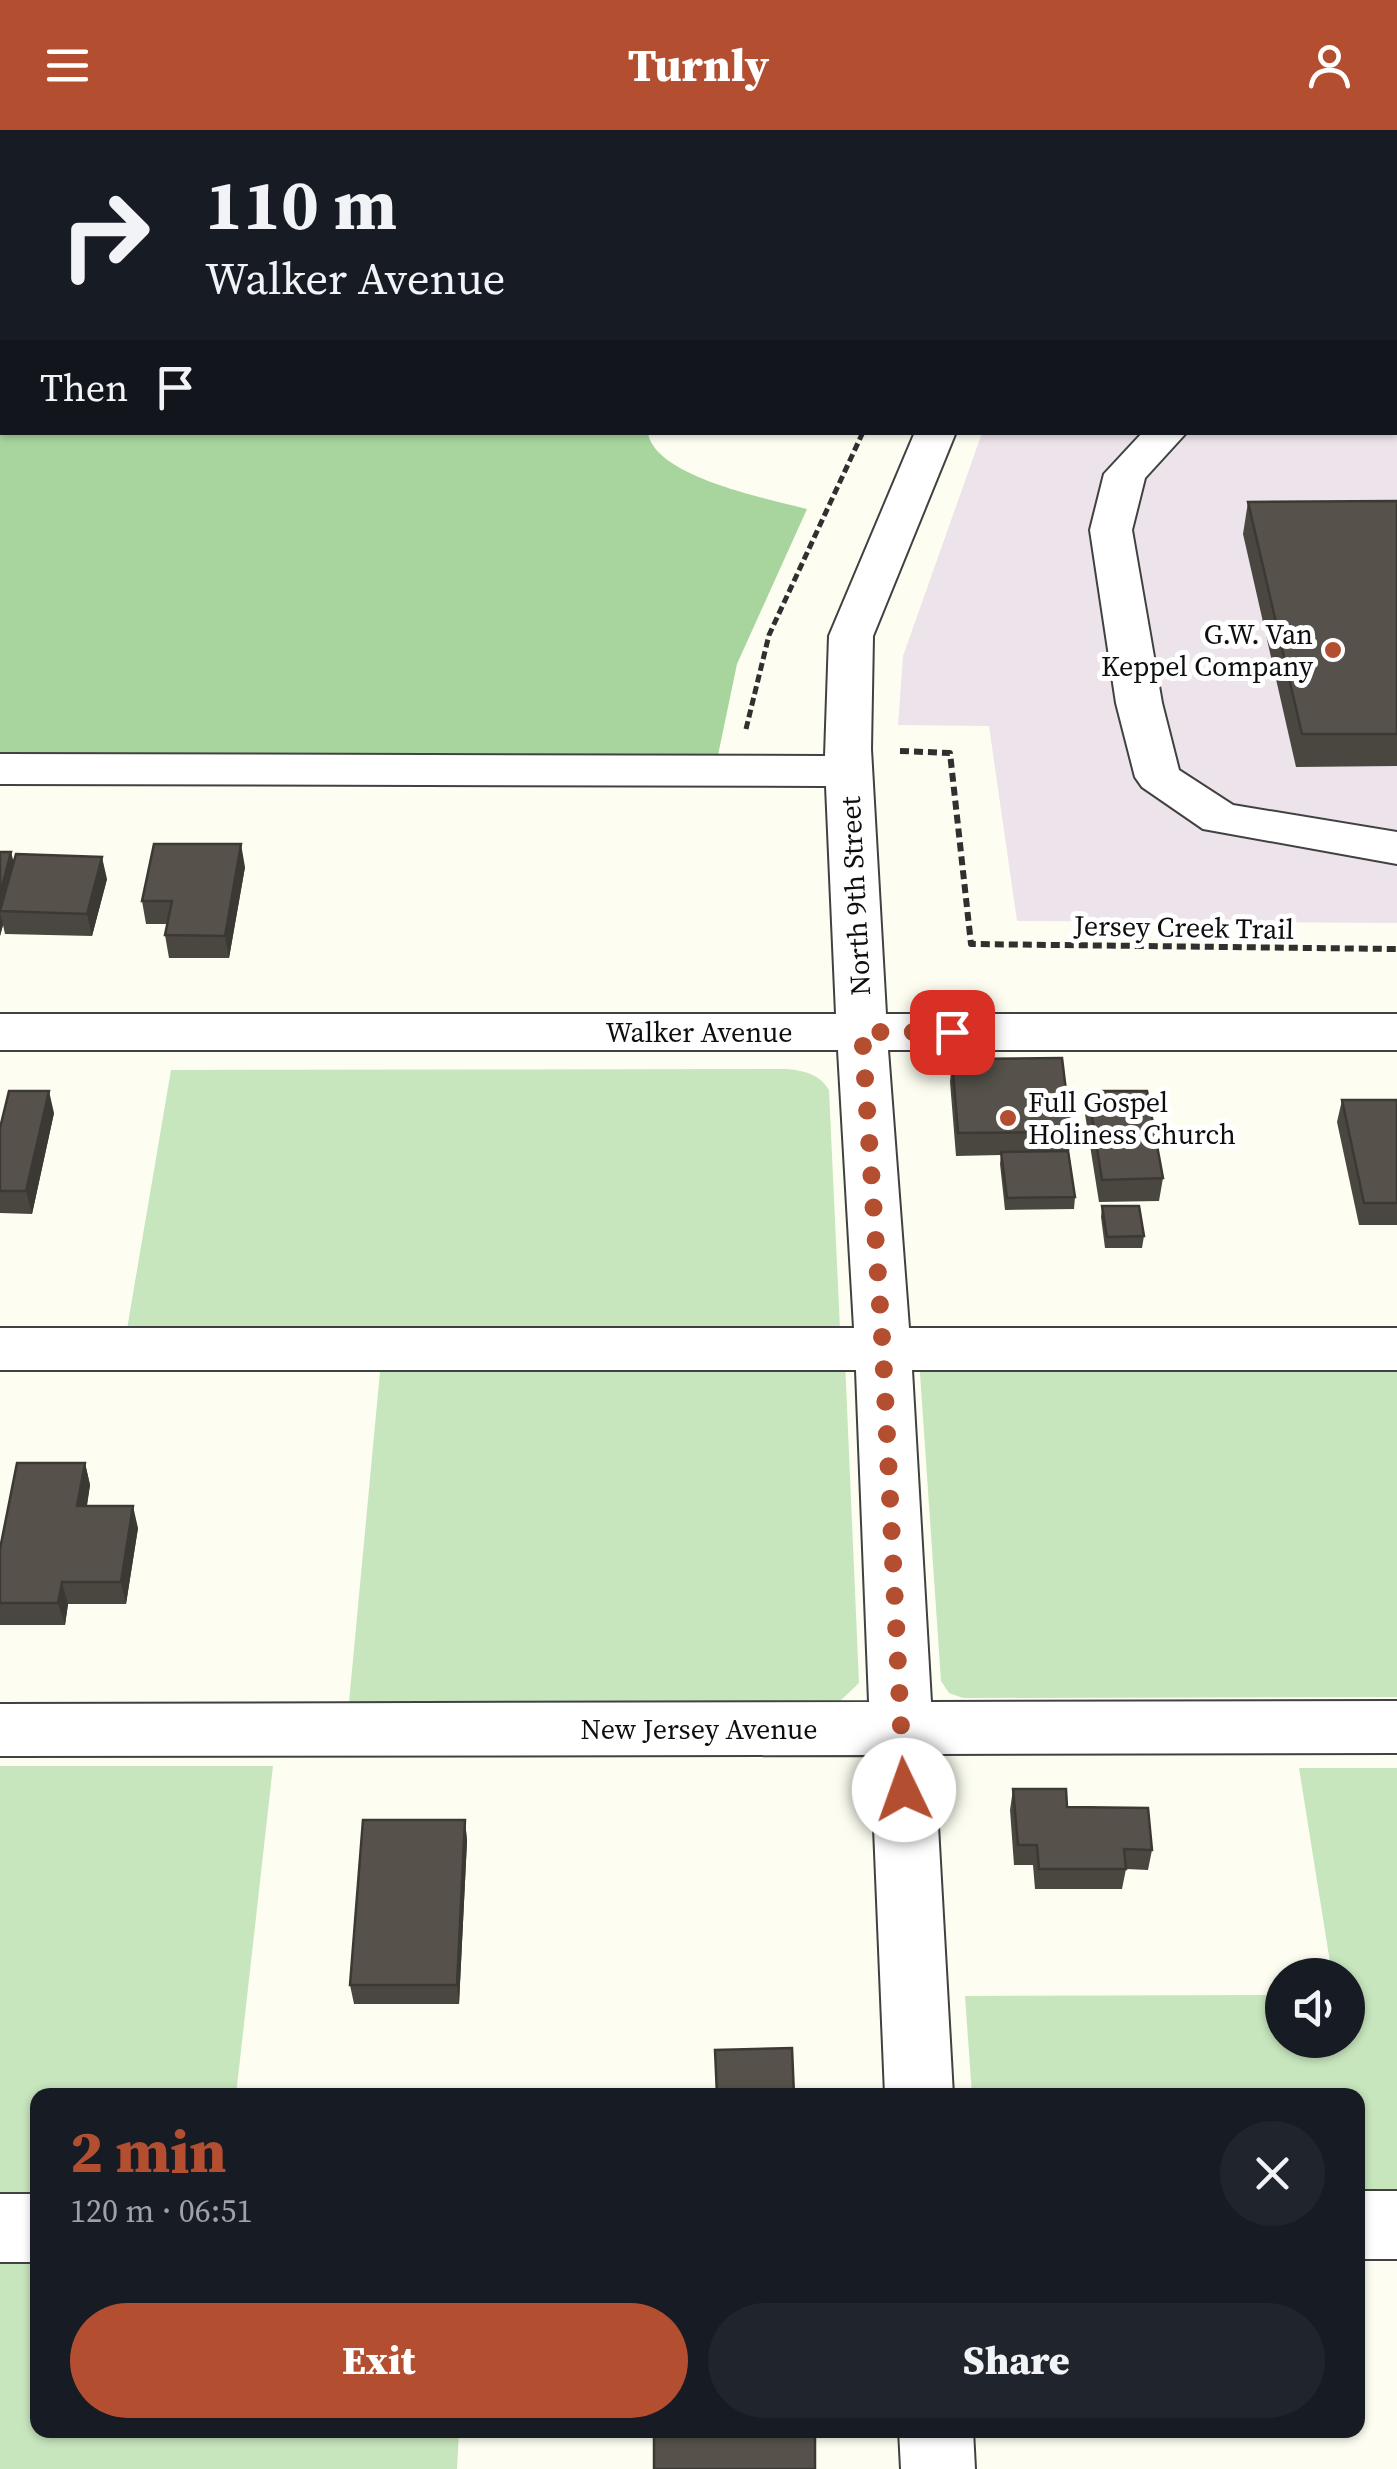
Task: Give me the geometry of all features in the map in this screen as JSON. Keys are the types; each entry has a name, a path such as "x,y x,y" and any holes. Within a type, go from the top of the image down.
{"street":[{"name":"North 9th Street","path":"919,2088 883,1352 849,771 851,636 935,435"},
{"path":"1164,435 1124,474 1111,530 1139,703 1158,777 1220,818 1397,848"},
{"path":"0,768 849,771"},
{"name":"Walker Avenue","path":"0,1032 1397,1032"},
{"path":"0,1349 1397,1349"},
{"name":"New Jersey Avenue","path":"0,1730 1397,1727"},
{"path":"1365,2225 1397,2224"},
{"path":"0,2228 30,2228"},
{"path":"936,2438 938,2469"}],"path":[{"name":"Jersey Creek Trail","path":"971,944 1397,949"}],"shaded area":[{"path":"981,435 1397,435 1397,923 1017,921 989,726 898,725 903,656"}],"green space":[{"path":"0,435 649,435 655,448 670,462 691,474 807,509 737,664 718,755 0,755"},
{"path":"787,1069 811,1074 829,1090 840,1329 127,1329 171,1070"},
{"path":"1397,1358 1397,1697 963,1698 949,1693 941,1681 919,1359"},
{"path":"381,1361 845,1361 859,1683 839,1702 349,1702"},
{"path":"0,1766 273,1766 237,2088 30,2088 30,2438 459,2438 457,2469 0,2469"},
{"path":"1299,1768 1397,1768 1397,2197 1365,2197 1365,2088 972,2088 965,1996 1265,1995 1265,2058 1365,2058 1365,1958 1329,1958"}],"building":[{"name":"G.W. Van Keppel Company","path":"1397,501 1397,734 1302,734 1248,502"},
{"path":"154,844 241,844 225,936 165,935 172,901 142,901"},
{"path":"0,852 11,852 0,894"},
{"path":"16,854 102,857 87,914 0,911"},
{"name":"Full Gospel Holiness Church","path":"1062,1058 1071,1132 958,1133 952,1059"},
{"path":"9,1091 49,1091 26,1191 0,1191 0,1128"},
{"path":"1088,1091 1147,1091 1163,1178 1102,1180"},
{"path":"1342,1100 1397,1100 1397,1203 1364,1203"},
{"path":"1068,1151 1075,1197 1007,1198 1001,1152"},
{"path":"1102,1206 1139,1206 1144,1236 1107,1237"},
{"path":"17,1463 85,1463 77,1506 133,1506 121,1582 62,1582 58,1603 0,1603 0,1549"},
{"path":"1013,1789 1066,1789 1067,1807 1148,1808 1152,1850 1124,1849 1126,1869 1039,1869 1037,1845 1018,1845"},
{"path":"363,1820 465,1820 457,1985 350,1985"},
{"path":"792,2048 794,2088 717,2088 715,2050"},
{"path":"654,2438 815,2438 815,2469 654,2469"}],"place":[{"name":"G.W. Van Keppel Company","path":"1333,650"},
{"name":"Full Gospel Holiness Church","path":"1008,1118"}],"route":[{"path":"904,1790 883,1352 862,1032 952,1032"}]}
